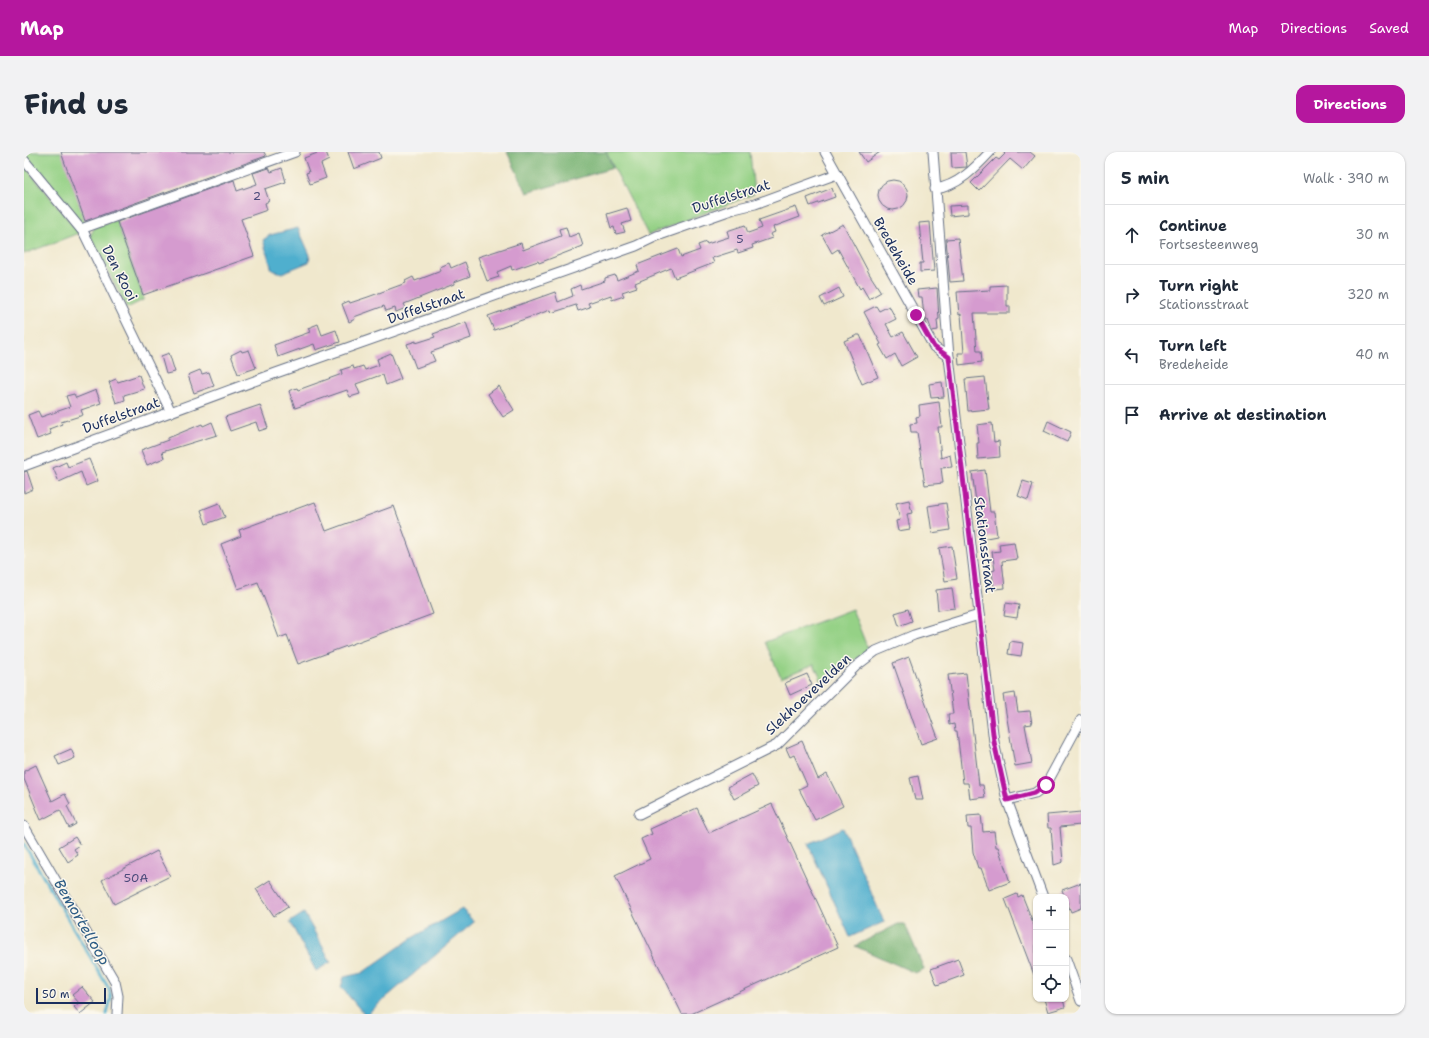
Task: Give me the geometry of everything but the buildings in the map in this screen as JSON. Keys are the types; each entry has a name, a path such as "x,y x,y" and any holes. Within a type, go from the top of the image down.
{"street":[{"path":"81,229 295,152"},
{"name":"Bredeheide","path":"825,152 934,347 949,357"},
{"name":"Stationsstraat","path":"933,152 949,357 994,742 1007,800 1042,894"},
{"path":"935,189 942,188 960,179 990,152"},
{"name":"Den Rooi","path":"24,160 81,229 108,279 171,412"},
{"name":"Duffelstraat","path":"24,466 570,270 706,219 734,209 755,204 837,174"},
{"name":"Slekhoevevelden","path":"639,814 777,745 855,667 876,650 914,634 980,614"},
{"path":"1007,800 1034,793 1046,785 1081,720"},
{"path":"24,826 115,982 118,996 117,1014"},
{"path":"1068,966 1081,1001"}],"green space":[{"path":"24,152 62,152 87,224 81,226 24,154"},
{"path":"507,152 606,152 613,168 527,193"},
{"path":"606,152 750,152 754,194 648,235"},
{"path":"24,165 79,233 24,254"},
{"path":"116,219 143,295 143,300 127,308 90,236 95,227"},
{"path":"852,609 869,652 848,663 834,681 823,684 814,664 781,678 765,642"},
{"path":"898,924 905,924 924,969 915,973 855,946"}],"water":[{"path":"298,228 310,255 309,262 282,273 272,270 263,240 270,235"},
{"path":"843,828 884,922 850,937 808,844"},
{"path":"462,909 474,922 367,1014 364,1014 341,987 344,977 362,973 412,938"},
{"path":"304,913 331,962 316,971 290,922"}],"waterway":[{"name":"Bemortelloop","path":"24,844 109,989 111,998 107,1014"}],"route":[{"path":"916,315 934,347 949,357 994,742 1000,775 1007,800 1034,793 1046,785"}]}
